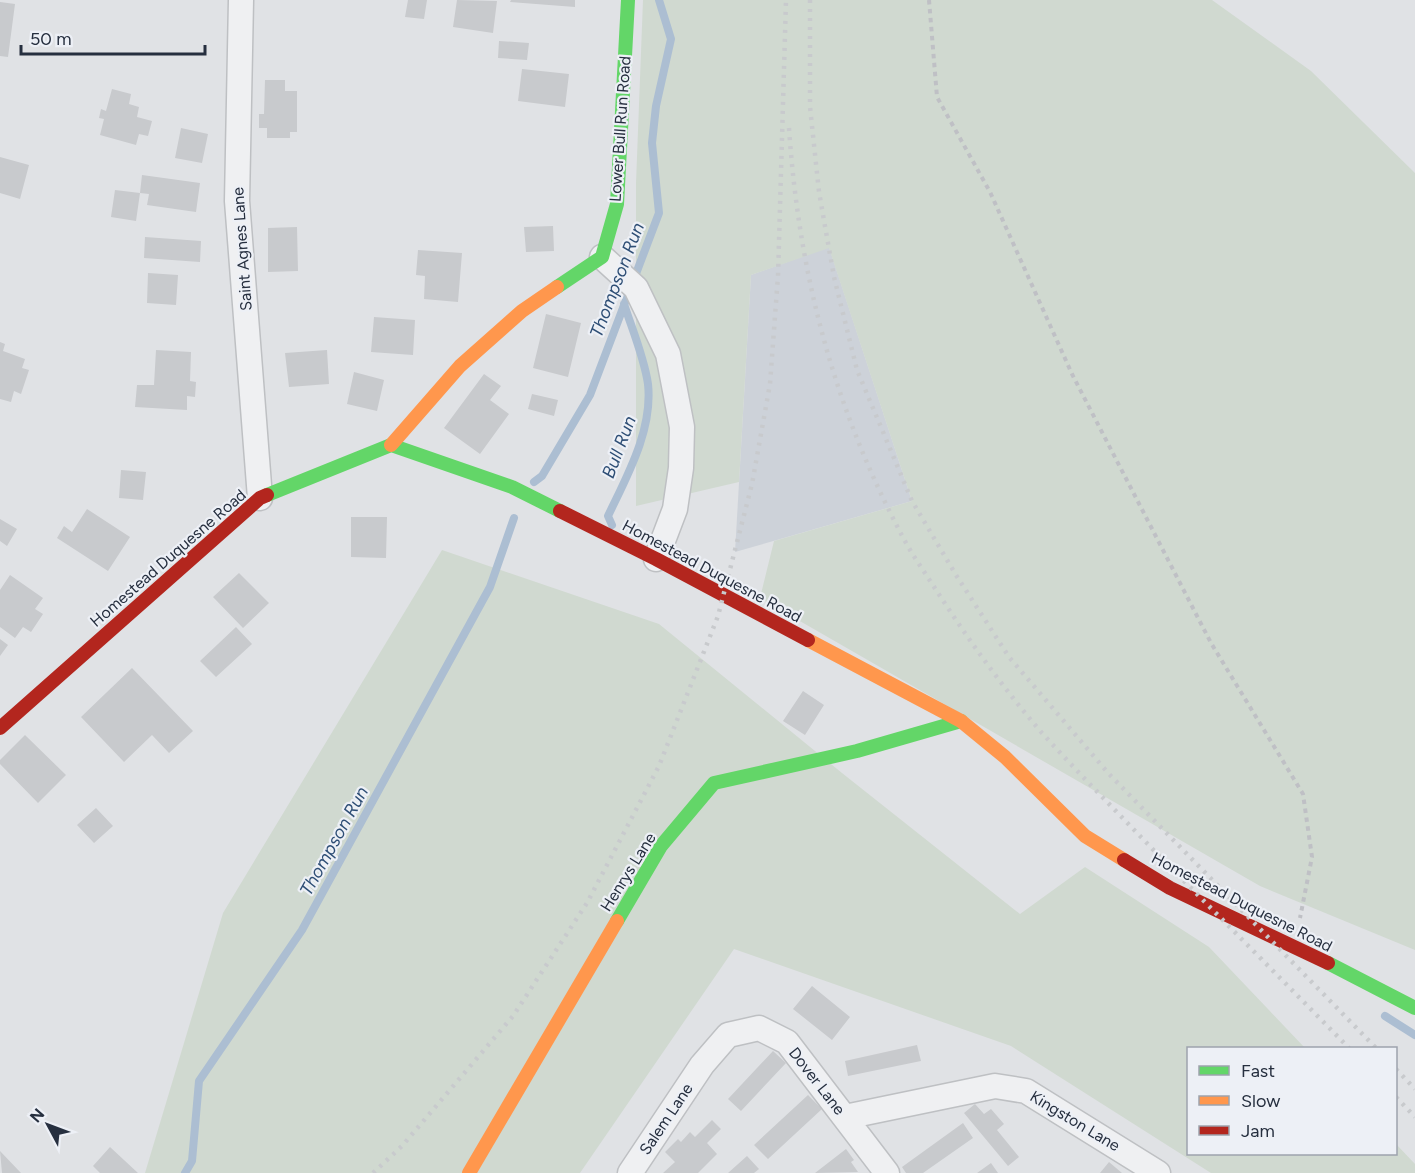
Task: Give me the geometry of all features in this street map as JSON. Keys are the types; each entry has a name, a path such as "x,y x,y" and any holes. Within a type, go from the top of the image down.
{"street":[{"name":"Saint Agnes Lane","path":"241,0 237,201 260,498"},
{"name":"Lower Bull Run Road","path":"602,257 617,204 628,0"},
{"path":"391,445 460,366 522,311 602,257 630,283 668,354 682,427 681,468 675,509 656,559"},
{"name":"Homestead Duquesne Road","path":"0,728 260,498 391,445 512,488 656,559 961,721 1005,758 1085,836 1170,888 1294,946 1415,1008"},
{"name":"Henrys Lane","path":"469,1173 661,846 714,783 856,751 961,721"},
{"name":"Dover Lane","path":"702,1065 728,1035 759,1028 787,1042 887,1173"},
{"name":"Salem Lane","path":"630,1173 702,1065"},
{"name":"Kingston Lane","path":"845,1116 994,1086 1026,1090 1158,1173"}],"path":[{"path":"929,0 937,97 990,192 1072,374 1211,643 1303,794 1312,857 1294,946"}],"shaded area":[{"path":"643,0 1212,0 1311,71 1415,173 1415,950 1260,886 760,598 774,541 912,501 829,248 751,275 739,482 636,506 636,183"},
{"path":"829,247 912,501 735,552 751,275"},
{"path":"442,550 659,624 1020,914 1085,867 1209,947 1304,1047 1187,1047 1187,1155 1397,1155 1397,1145 1415,1164 1415,1173 1211,1173 1011,1046 734,949 580,1173 145,1173 223,913"}],"building":[{"path":"408,0 427,0 424,19 405,17"},
{"path":"457,0 497,1 493,33 453,27"},
{"path":"511,0 575,0 575,7 510,2"},
{"path":"0,2 15,4 8,57 0,56"},
{"path":"499,41 529,43 527,60 498,58"},
{"path":"522,69 569,74 565,107 518,101"},
{"path":"265,80 285,80 285,91 297,91 297,132 290,132 290,138 267,138 267,128 259,128 259,114 264,114"},
{"path":"112,89 131,94 129,104 139,107 137,117 152,121 148,136 139,134 136,145 100,135 104,119 99,118 101,109 106,111"},
{"path":"181,128 208,134 202,163 175,158"},
{"path":"0,157 29,165 20,199 0,193"},
{"path":"142,175 200,183 196,212 147,205 149,194 140,193"},
{"path":"115,190 140,193 136,221 111,217"},
{"path":"553,226 554,251 526,252 524,227"},
{"path":"297,227 298,271 268,272 268,228"},
{"path":"145,237 201,241 200,262 144,258"},
{"path":"418,250 462,253 458,302 424,299 425,276 416,275"},
{"path":"148,273 178,275 176,305 147,303"},
{"path":"546,314 581,323 568,377 533,368"},
{"path":"374,317 415,320 413,355 371,352"},
{"path":"0,342 5,344 3,351 25,359 22,368 29,370 21,394 14,391 11,402 0,399"},
{"path":"156,350 191,352 190,381 196,382 195,397 187,396 187,410 135,407 137,385 154,385"},
{"path":"327,350 329,384 289,387 285,353"},
{"path":"354,372 384,380 377,411 347,404"},
{"path":"484,374 501,386 490,400 509,414 480,454 444,428"},
{"path":"532,394 558,400 554,416 528,409"},
{"path":"121,470 146,472 143,500 119,498"},
{"path":"87,509 130,537 108,571 57,538 64,526 72,532"},
{"path":"351,517 387,517 386,558 351,557"},
{"path":"0,519 17,529 7,546 0,541"},
{"path":"239,573 269,603 243,628 213,597"},
{"path":"10,575 43,598 35,609 43,614 31,632 23,627 15,638 0,627 0,590"},
{"path":"236,627 252,644 216,677 200,661"},
{"path":"0,639 8,645 0,656"},
{"path":"132,668 193,731 169,753 152,735 124,762 81,717"},
{"path":"803,691 824,705 805,735 783,721"},
{"path":"25,735 66,775 38,803 0,764 0,760"},
{"path":"96,808 113,826 94,843 77,825"},
{"path":"812,986 850,1017 832,1040 793,1009"},
{"path":"917,1045 921,1061 848,1076 845,1061"},
{"path":"773,1051 786,1063 741,1111 728,1099"},
{"path":"808,1095 822,1109 768,1159 754,1145"},
{"path":"975,1104 984,1114 991,1109 1004,1124 997,1130 1019,1157 1008,1166 964,1113"},
{"path":"712,1120 721,1129 707,1143 717,1154 698,1173 663,1173 675,1162 665,1152 678,1139 681,1142 690,1132 695,1137"},
{"path":"963,1123 973,1138 923,1173 906,1173 902,1167"},
{"path":"110,1147 138,1173 100,1173 93,1166"},
{"path":"846,1149 854,1160 851,1162 858,1172 815,1173"},
{"path":"0,1151 21,1173 2,1173"},
{"path":"747,1156 759,1169 754,1173 728,1173"},
{"path":"1109,1162 1122,1173 1100,1173"},
{"path":"991,1163 998,1173 977,1173"}],"waterway":[{"name":"Thompson Run","path":"534,482 542,476 590,395 659,213 652,143 656,106 671,39 659,0"},
{"name":"Bull Run","path":"612,525 608,516 643,435 648,401 648,384 644,364 624,304"},
{"name":"Thompson Run","path":"185,1173 192,1161 199,1081 302,930 490,587 514,518"},
{"name":"Bull Run","path":"1385,1016 1415,1035"}],"railway":[{"path":"373,1173 402,1146 513,1016 587,903 659,766 718,616 752,484 770,384 778,276 786,0"},
{"path":"810,0 810,107 819,192 834,277 857,370 912,501 1009,657 1109,774 1375,1047"},
{"path":"789,128 802,237 825,342 840,393 859,444 909,549 973,645 1013,699 1042,733 1165,862 1348,1047"},
{"path":"1397,1070 1415,1089"},
{"path":"1397,1098 1415,1117"}],"traffic: fast":[{"path":"557,287 602,257 617,204 628,0"},
{"path":"267,495 391,445 512,487 560,511"},
{"path":"617,921 661,846 714,783 857,751 961,721"},
{"path":"1328,963 1415,1008"}],"traffic: slow":[{"path":"391,445 460,366 522,311 557,287"},
{"path":"808,640 961,721 1005,757 1085,836 1124,860"},
{"path":"469,1173 617,921"}],"traffic: jam":[{"path":"0,728 260,498 267,495"},
{"path":"560,511 808,640"},
{"path":"1124,860 1170,888 1328,963"}]}
